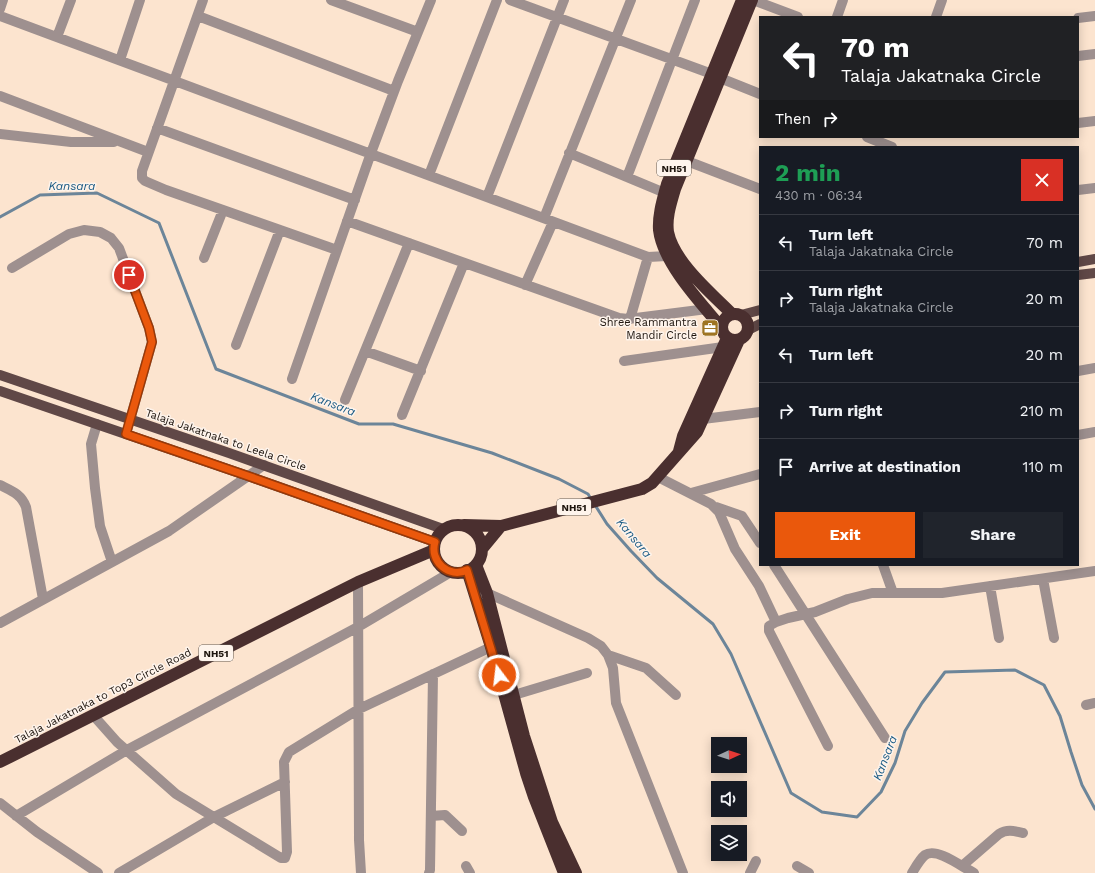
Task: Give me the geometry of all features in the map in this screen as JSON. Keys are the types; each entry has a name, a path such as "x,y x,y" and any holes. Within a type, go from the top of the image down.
{"highway":[{"name":"NH51","path":"678,454 683,436 725,343 722,327 680,277 672,254 668,232 668,215 675,189 687,161 742,0"},
{"name":"NH51","path":"443,529 453,524 503,526 642,489 658,477 694,437 739,340 748,330 747,321 736,315 692,275 672,254 659,230 660,208 665,193 716,76 752,0"},
{"path":"722,327 725,319 736,315"},
{"path":"725,343 731,340 739,340"},
{"path":"443,529 436,537 434,546 435,558 442,567 452,572 462,572 472,568 479,560 482,549 480,539 473,530 464,525"},
{"path":"482,549 503,526"},
{"name":"Talaja Jakatnaka to Top3 Circle Road","path":"0,762 358,582 434,546"},
{"path":"472,568 486,593 524,736 552,822 576,873"},
{"path":"472,568 491,647 529,784 564,873"}],"main road":[{"path":"1079,262 1095,259"},
{"path":"1079,275 1095,273"},
{"path":"736,315 759,310"},
{"path":"748,330 759,324"},
{"name":"Talaja Jakatnaka to Leela Circle","path":"0,375 129,418 443,529"},
{"path":"0,391 248,476 434,546"}],"street":[{"path":"4,0 0,15 56,37 648,257 672,254"},
{"path":"56,37 71,0"},
{"path":"120,60 140,0"},
{"path":"203,0 148,152 142,171 142,178 145,181 223,210 337,250"},
{"path":"331,0 418,32"},
{"path":"292,379 371,153 394,91 431,0"},
{"path":"429,175 497,0"},
{"path":"510,0 716,76 759,94"},
{"path":"488,197 564,0"},
{"path":"524,285 548,220 569,153 631,0"},
{"path":"627,177 695,0"},
{"path":"752,0 795,16"},
{"path":"837,16 843,0"},
{"path":"936,16 942,0"},
{"path":"198,16 394,91"},
{"path":"1079,18 1095,16"},
{"path":"1079,56 1095,54"},
{"path":"0,96 148,152"},
{"path":"1079,123 1095,121"},
{"path":"157,128 355,200"},
{"path":"0,134 71,142 122,142"},
{"path":"870,138 887,144"},
{"path":"569,153 665,193"},
{"path":"687,161 759,190"},
{"path":"1079,190 1095,188"},
{"path":"204,258 223,210"},
{"path":"347,221 619,318 630,319 706,309"},
{"path":"12,268 69,234 84,230 100,232 111,238 119,248 149,328 152,342 151,350 129,418 126,434"},
{"path":"236,345 280,230"},
{"path":"346,400 409,244"},
{"path":"630,319 648,257"},
{"path":"402,415 464,263"},
{"path":"624,361 725,343"},
{"path":"366,351 421,371"},
{"path":"1079,371 1095,368"},
{"path":"703,419 759,412"},
{"path":"97,424 91,444 95,488 100,526 112,562"},
{"path":"1079,435 1095,432"},
{"path":"0,623 169,531 264,465"},
{"path":"691,494 759,474"},
{"path":"658,477 716,507 742,516 759,542"},
{"path":"0,486 15,492 22,499 26,507 43,599"},
{"path":"716,507 735,550 759,586 776,622"},
{"path":"775,566 885,738"},
{"path":"883,566 894,593"},
{"path":"1062,566 1063,576"},
{"path":"828,746 769,631 769,626 776,622 815,612 848,599 872,593 942,593 1095,571"},
{"path":"16,816 127,750 358,627 452,572"},
{"path":"1043,579 1054,638"},
{"path":"358,582 359,840 361,873"},
{"path":"990,586 999,638"},
{"path":"486,593 588,638 600,646 608,655 613,668 616,703 683,873"},
{"path":"93,715 127,750 176,794 280,858 285,858 288,852 284,762 289,752 359,709 491,647"},
{"path":"608,655 646,668 676,694"},
{"path":"514,695 587,673"},
{"path":"429,873 432,674"},
{"path":"119,873 214,817 285,782"},
{"path":"0,803 37,832 96,872"},
{"path":"431,816 445,815 462,831"},
{"path":"962,866 1004,831 1009,830 1023,833"},
{"path":"912,873 924,855 931,853 939,853 974,873"},
{"path":"750,873 756,861"},
{"path":"797,866 809,873"}],"waterway":[{"name":"Kansara","path":"0,217 40,195 97,193 159,223 216,369 359,424 393,424 492,453 559,479 588,494 591,499"},
{"name":"Kansara","path":"595,505 607,524 657,578 713,624 731,654 791,793 822,812 857,817 881,792 895,763 905,731 922,703 945,672 1015,670 1044,685 1060,716 1082,785 1095,809"}],"place":[{"name":"Shree Rammantra Mandir Circle","path":"710,328"}],"route":[{"path":"129,275 149,328 152,342 151,350 129,418 126,434 435,542 433,548 435,558 442,567 452,572 462,572 467,570 499,675"}]}
